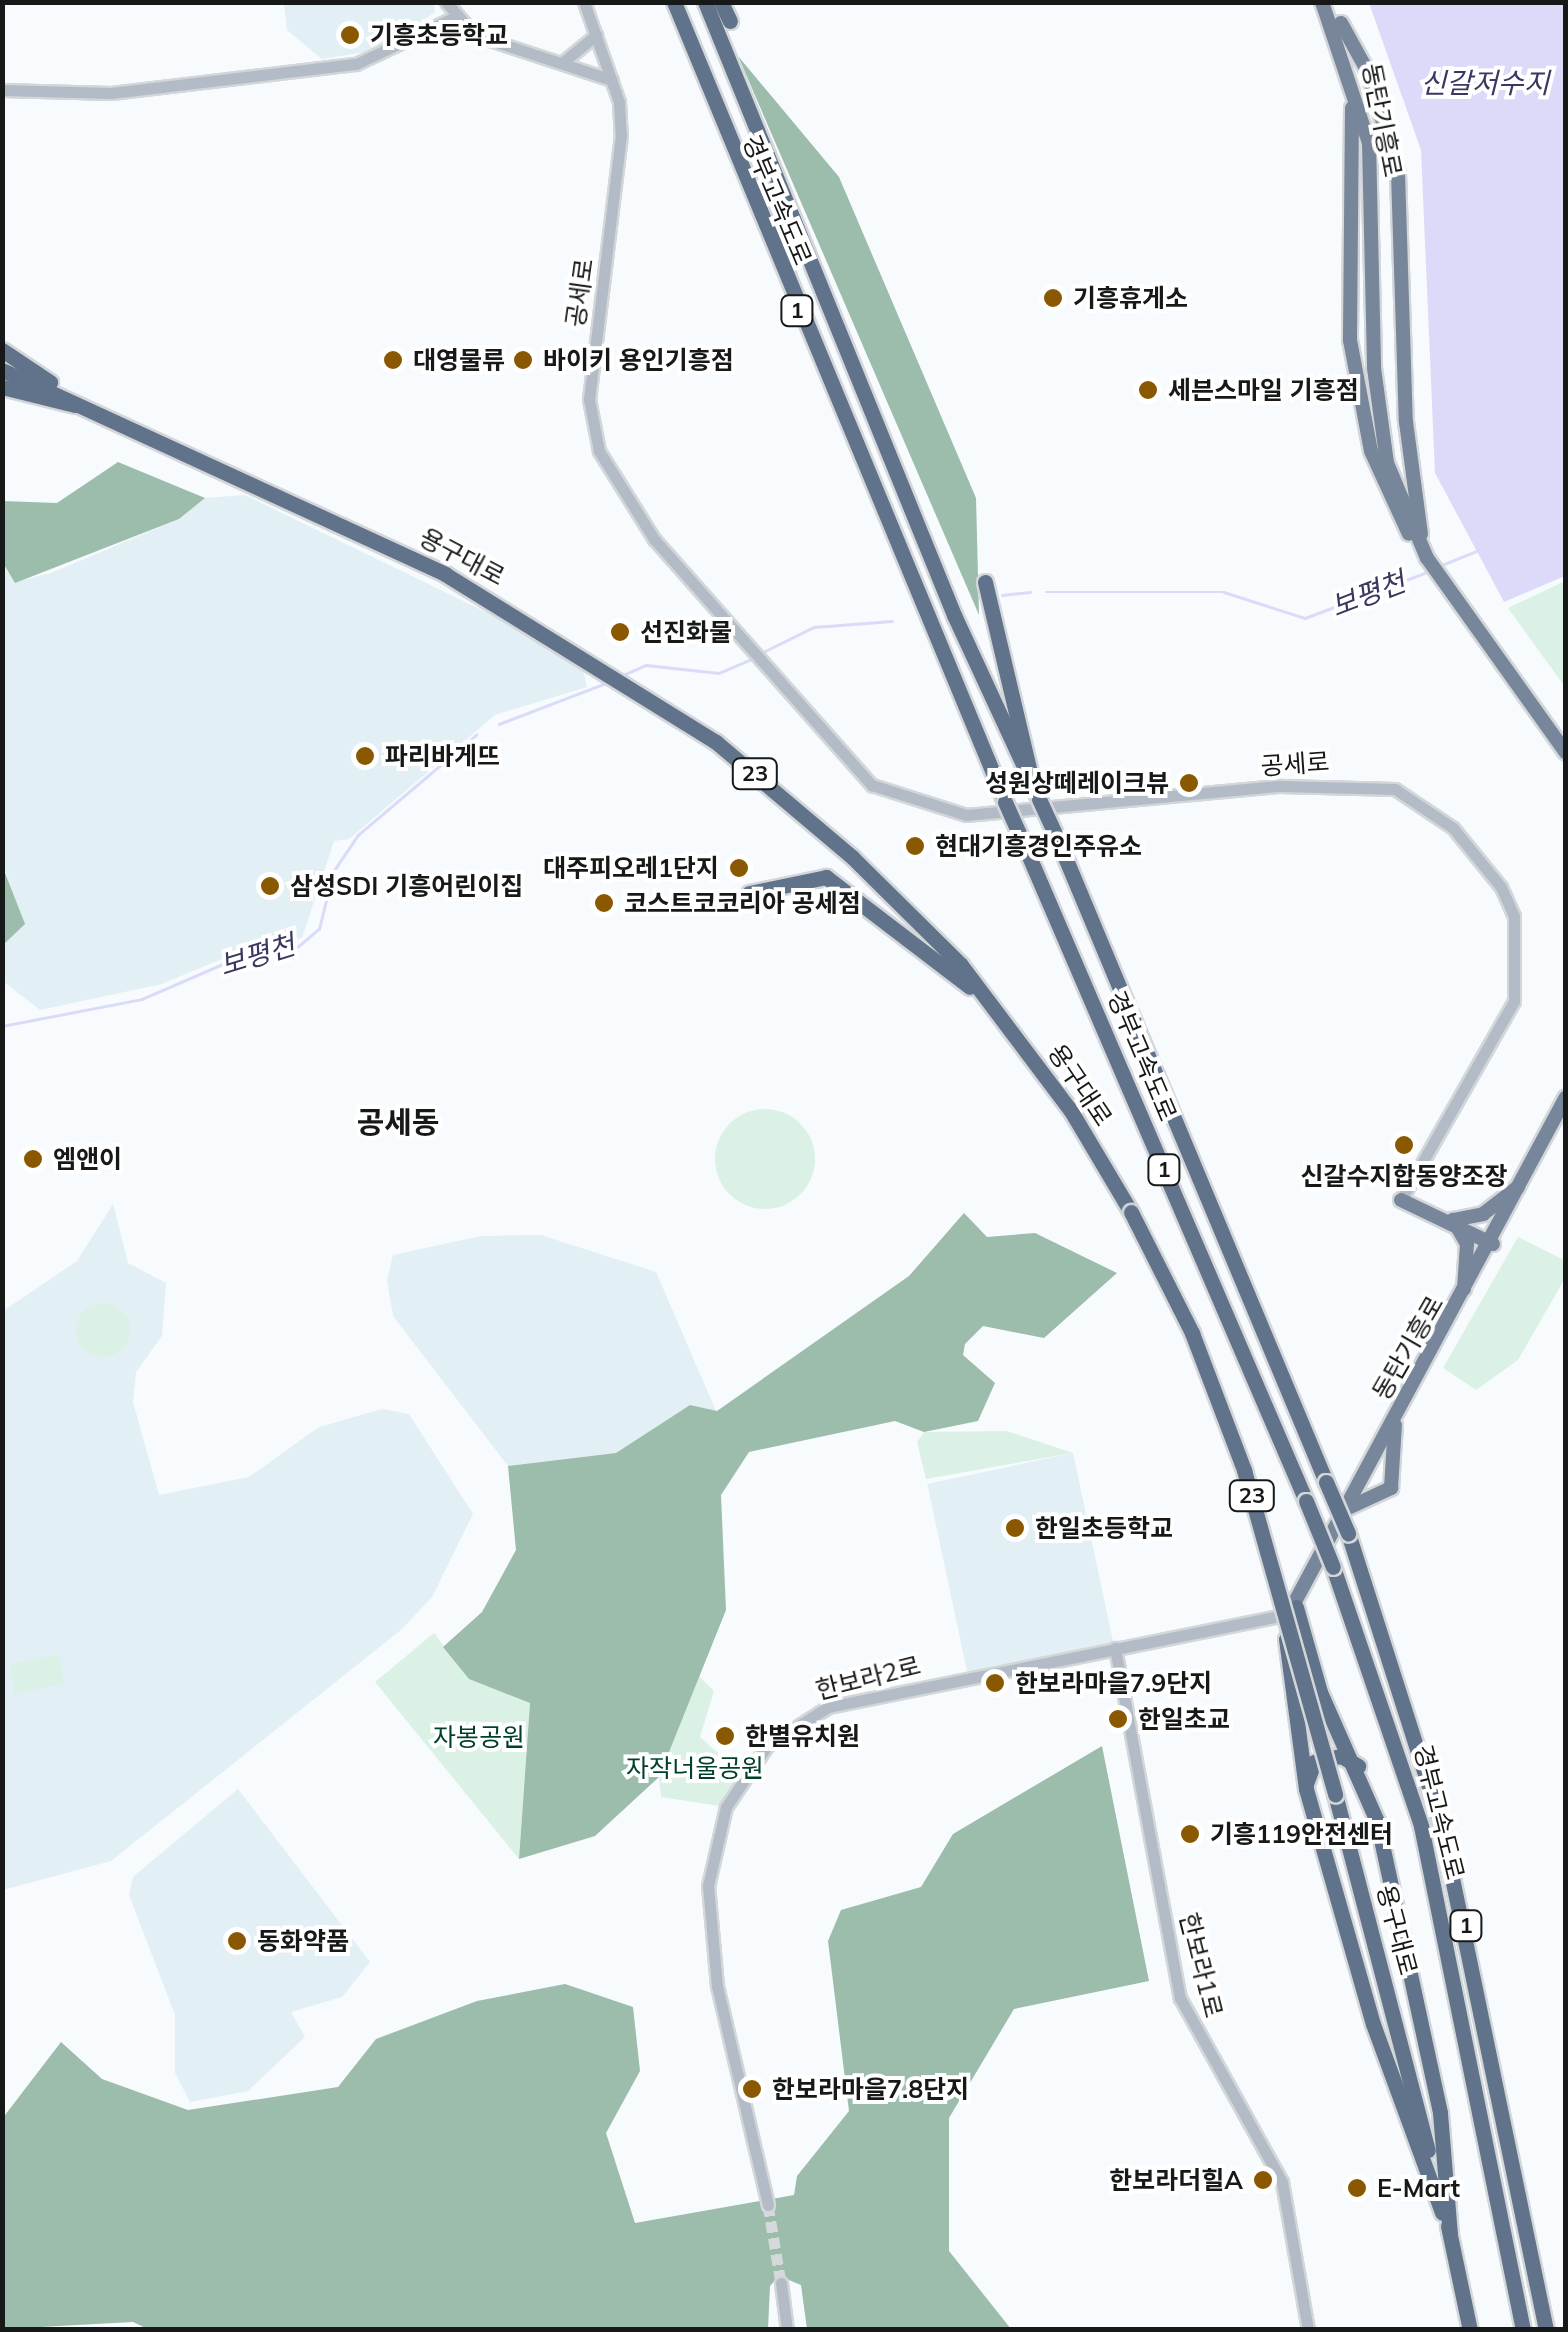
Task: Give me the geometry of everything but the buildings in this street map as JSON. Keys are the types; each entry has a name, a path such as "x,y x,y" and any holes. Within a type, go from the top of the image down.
{"highway":[{"name":"경부고속도로","path":"674,2 1005,802 1333,1567 1421,1826 1522,2330"},
{"name":"경부고속도로","path":"705,2 962,633 1057,838 1348,1533 1441,1825 1546,2330"},
{"path":"721,2 730,21"},
{"path":"2,350 82,404"},
{"name":"용구대로","path":"2,370 446,574 558,637 728,752 934,934 989,1003 1131,1212 1244,1470 1335,1794 1450,2234 1470,2330"},
{"path":"2,387 82,404"},
{"path":"990,583 991,608 1036,792"},
{"path":"749,894 826,877 989,1003"},
{"path":"1290,1611 1320,1692 1358,1766 1440,2113 1450,2234"},
{"path":"1290,1611 1306,1788 1373,2024 1450,2234"},
{"path":"1306,1788 1314,1762 1341,1756 1358,1766"}],"main road":[{"name":"동탄기흥로","path":"1326,2 1346,52 1369,143 1373,326 1387,463 1425,554"},
{"path":"1326,2 1368,72 1398,174 1406,422 1425,554"},
{"path":"1346,52 1358,156 1350,340 1371,452 1394,516 1566,753"},
{"name":"동탄기흥로","path":"1290,1611 1492,1244 1566,1097"},
{"path":"1453,1220 1482,1214 1523,1183"},
{"path":"1401,1200 1453,1220 1492,1244"},
{"path":"1453,1220 1467,1244 1464,1294"},
{"path":"1344,1511 1391,1488 1398,1410"}],"street":[{"path":"446,2 453,18 475,36 612,80"},
{"name":"공세로","path":"584,2 612,80 620,187 589,398 599,451 619,494 749,652 872,785 914,805 966,816 1356,783 1395,789 1453,828 1501,886 1520,973 1514,1001 1401,1200"},
{"path":"2,90 111,92 388,54 453,18"},
{"path":"563,62 596,35"},
{"name":"한보라2로","path":"768,2205 709,1924 715,1845 743,1775 795,1723 828,1707 1290,1611"},
{"name":"한보라1로","path":"1114,1648 1180,1998 1282,2182 1308,2330"},
{"path":"782,2283 786,2330"}],"shaded area":[{"name":"기흥초등학교","path":"284,3 434,3 435,12 384,49 322,59 287,30"},
{"path":"245,495 535,636 583,669 587,687 495,715 349,839 334,841 302,938 250,947 162,984 40,1010 3,981 3,945 24,924 3,865 3,565 15,582 51,573 179,519 205,498"},
{"path":"113,1204 128,1263 166,1283 162,1336 136,1372 133,1402 159,1495 249,1477 319,1427 382,1409 409,1414 473,1514 432,1597 401,1630 111,1861 3,1890 3,1311 77,1261"},
{"path":"541,1235 656,1272 716,1411 690,1405 616,1453 508,1466 393,1316 387,1280 393,1255 481,1236"},
{"name":"한일초등학교","path":"1073,1453 1114,1648 969,1679 927,1484"},
{"path":"238,1789 370,1962 342,1997 291,2012 305,2037 248,2091 190,2102 175,2073 175,2015 129,1895 133,1877"}],"green space":[{"path":"738,56 839,177 976,498 979,615"},
{"path":"118,462 205,498 179,519 15,583 3,563 3,501 57,503"},
{"path":"1566,581 1565,687 1508,608"},
{"path":"2,865 25,924 3,945 2,945"},
{"path":"765,1109 784,1113 800,1124 811,1140 815,1159 811,1178 800,1194 784,1205 765,1209 746,1205 730,1194 719,1178 715,1159 719,1140 730,1124 746,1113"},
{"path":"964,1213 987,1237 1035,1233 1117,1273 1044,1338 983,1326 965,1344 963,1355 995,1383 978,1421 924,1432 895,1421 749,1452 721,1495 726,1610 659,1777 595,1836 519,1859 530,1703 469,1679 443,1647 482,1612 516,1550 508,1466 616,1453 690,1405 717,1411 909,1276"},
{"path":"1518,1237 1564,1260 1564,1280 1518,1360 1476,1390 1443,1368"},
{"path":"103,1303 122,1311 130,1330 122,1349 103,1357 84,1349 76,1330 84,1311"},
{"path":"1007,1431 1073,1453 926,1479 917,1442 924,1432"},
{"name":"자봉공원","path":"434,1633 469,1679 530,1702 519,1859 375,1682"},
{"path":"58,1654 64,1683 15,1694 9,1664"},
{"name":"자작너울공원","path":"699,1676 714,1691 700,1737 743,1775 726,1807 661,1797 659,1777"},
{"path":"1102,1746 1149,1981 1014,2009 949,2118 949,2251 1011,2329 807,2329 801,2285 779,2276 770,2286 768,2329 150,2330 133,2322 3,2329 2,2119 61,2042 102,2079 188,2110 338,2087 376,2039 477,2001 565,1984 633,2007 640,2071 606,2133 635,2223 794,2195 797,2176 849,2111 828,1941 841,1910 921,1887 953,1834"}],"water":[{"name":"신갈저수지","path":"1369,3 1565,3 1565,576 1504,602 1435,473 1421,150"}],"waterway":[{"name":"보평천","path":"1442,565 1476,551"},
{"name":"보평천","path":"1046,592 1224,592 1305,618 1430,571"},
{"name":"보평천","path":"1002,595 1030,592"},
{"name":"보평천","path":"763,652 814,627 892,621"},
{"name":"보평천","path":"621,676 646,665 719,673 752,659"},
{"name":"보평천","path":"499,724 609,682"},
{"name":"보평천","path":"2,1026 142,999 255,950 295,949 319,929 333,872 358,835 476,735"}],"tunnel":[{"path":"768,2205 781,2283"}],"place":[{"name":"기흥초등학교","path":"350,35"},
{"name":"기흥휴게소","path":"1053,298"},
{"name":"대영물류","path":"393,360"},
{"name":"바이키 용인기흥점","path":"523,360"},
{"name":"세븐스마일 기흥점","path":"1148,390"},
{"name":"선진화물","path":"620,632"},
{"name":"파리바게뜨","path":"365,756"},
{"name":"성원상떼레이크뷰","path":"1189,783"},
{"name":"현대기흥경인주유소","path":"915,846"},
{"name":"대주피오레1단지","path":"739,868"},
{"name":"삼성SDI 기흥어린이집","path":"270,886"},
{"name":"코스트코코리아 공세점","path":"604,903"},
{"name":"신갈수지합동양조장","path":"1404,1145"},
{"name":"엠앤이","path":"33,1159"},
{"name":"한일초등학교","path":"1015,1528"},
{"name":"한보라마을7.9단지","path":"995,1683"},
{"name":"한일초교","path":"1118,1719"},
{"name":"한별유치원","path":"725,1736"},
{"name":"기흥119안전센터","path":"1190,1834"},
{"name":"동화약품","path":"237,1941"},
{"name":"한보라마을7.8단지","path":"752,2089"},
{"name":"한보라더힐A","path":"1263,2180"},
{"name":"E-Mart","path":"1357,2188"}],"district":[{"name":"공세동","path":"398,1122"}]}
